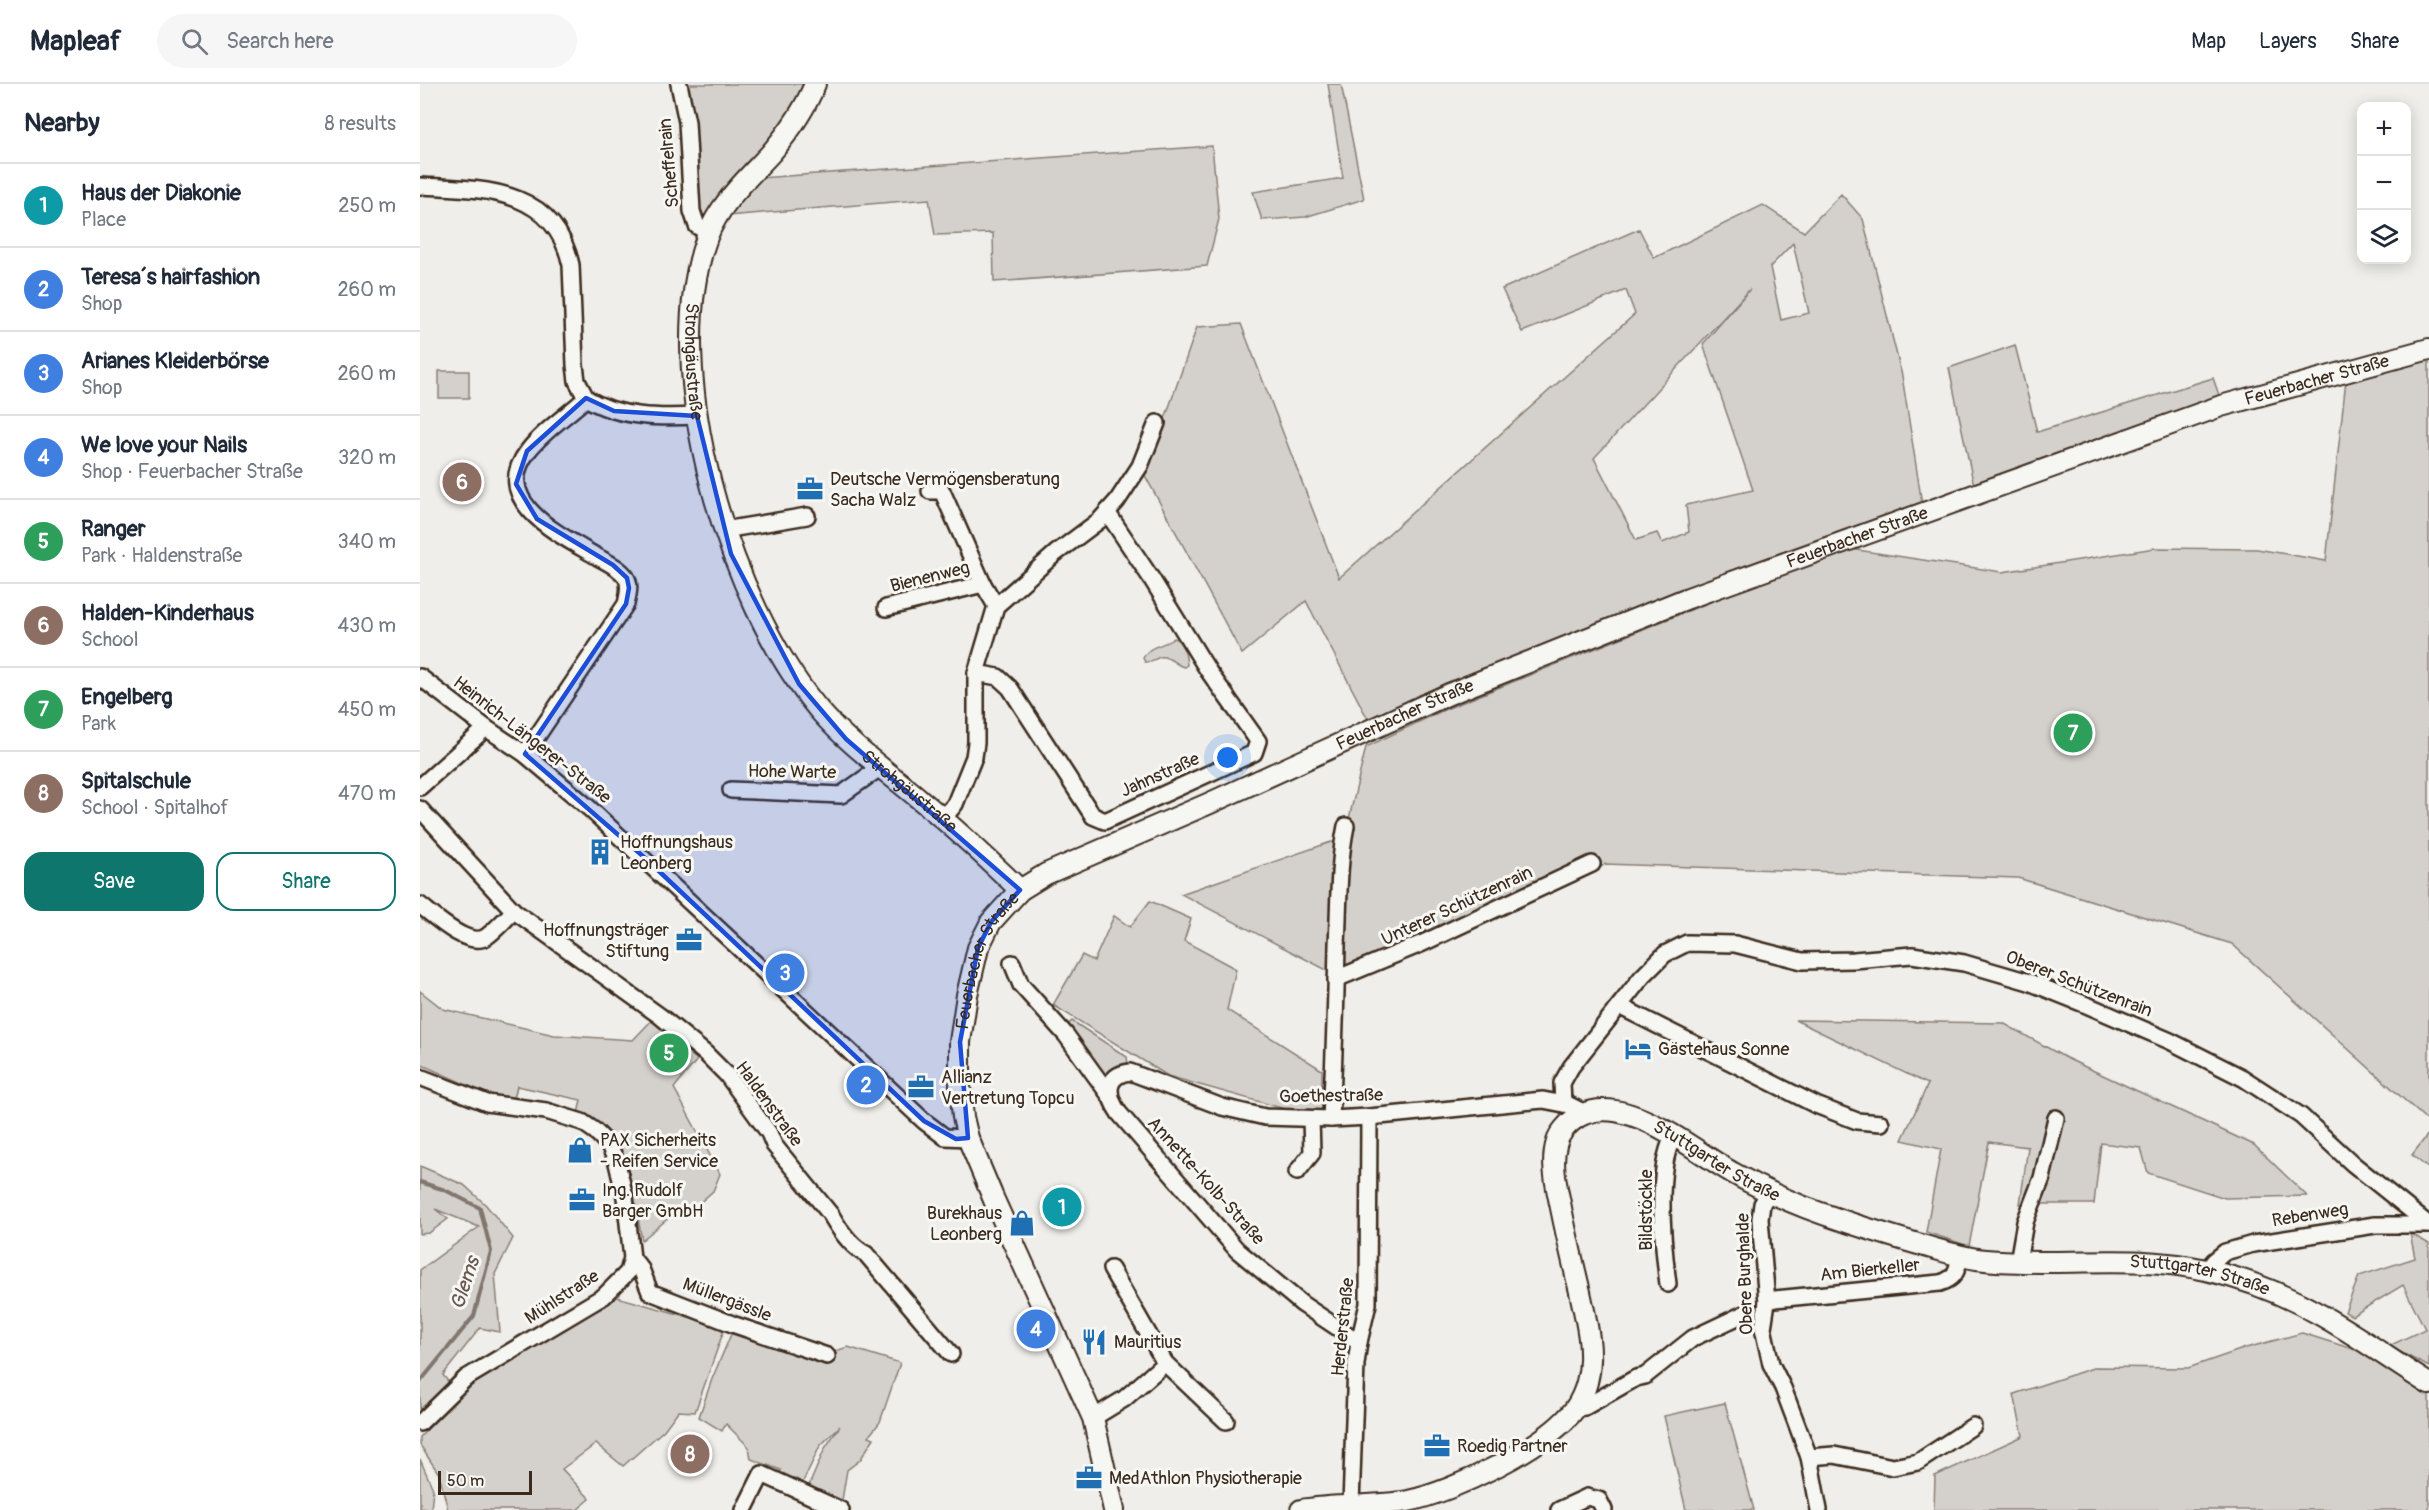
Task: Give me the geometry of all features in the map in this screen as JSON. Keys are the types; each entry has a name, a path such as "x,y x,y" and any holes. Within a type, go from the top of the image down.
{"main road":[{"name":"Strohgäustraße","path":"815,84 793,125 773,151 734,193 708,233 695,283 692,319 693,375 697,416 718,511 735,563 760,616 799,684 820,712 846,739 943,819 1020,890"},
{"name":"Feuerbacher Straße","path":"1114,1510 1093,1419 968,1138 960,1087 960,1042 967,995 978,948 991,922 1020,890 1046,874 1210,803 1449,694 1688,598 2221,406 2429,349"},
{"name":"Stuttgarter Straße","path":"1585,1113 1596,1109 1615,1110 1640,1117 1769,1192 1838,1219 1960,1257 2018,1262 2164,1262 2207,1270 2271,1291 2318,1313 2429,1384"},
{"path":"1301,1510 1351,1505 1371,1507 1419,1498 1474,1477 1529,1447 1562,1424 1576,1408 1588,1377 1591,1354 1587,1325 1558,1196 1554,1164 1557,1143 1564,1128 1585,1113"}],"street":[{"name":"Scheffelrain","path":"679,84 687,122 692,212 697,226 708,233"},
{"path":"420,186 502,193 522,200 550,220 568,249 571,265 575,365 578,381 586,398 614,411 673,417 697,416"},
{"path":"525,754 626,603 629,588 627,578 613,565 537,519 523,503 516,484 518,468 527,451 586,398"},
{"path":"943,819 954,807 974,757 976,673 996,606 1107,512 1121,496 1140,466 1157,423"},
{"path":"930,491 942,490 983,584 996,606"},
{"name":"Jahnstraße","path":"976,673 998,677 1010,688 1093,816 1105,821 1254,753 1258,741 1209,672 1107,512"},
{"path":"724,530 807,516"},
{"name":"Bienenweg","path":"886,608 983,584"},
{"name":"Heinrich-Längerer-Straße","path":"420,677 486,728 525,754 645,858 742,952 924,1121 945,1137 968,1138"},
{"path":"420,787 486,728"},
{"name":"Hohe Warte","path":"731,790 841,795 881,767"},
{"name":"Haldenstraße","path":"420,809 514,911 660,1016 727,1075 769,1133 774,1145 831,1215 836,1225 859,1251 866,1254 951,1354"},
{"path":"1331,1119 1342,861 1346,826"},
{"name":"Unterer Schützenrain","path":"1336,979 1424,944 1592,864"},
{"path":"420,905 445,925 470,940 484,938 514,911"},
{"name":"Oberer Schützenrain","path":"1563,1104 1562,1083 1571,1067 1642,977 1665,954 1687,943 1735,944 1802,961 1854,960 1912,955 1964,963 2028,982 2170,1041 2243,1078 2301,1116 2353,1164 2429,1225"},
{"name":"Annette-Kolb-Straße","path":"1011,963 1020,985 1066,1035 1112,1101 1237,1250 1302,1304 1359,1342"},
{"path":"1619,1006 1816,1105 1857,1121 1881,1123"},
{"name":"Goethestraße","path":"1112,1101 1112,1080 1120,1073 1130,1072 1222,1107 1265,1116 1311,1119 1369,1117 1543,1100 1563,1104 1585,1113"},
{"path":"420,1077 488,1103 546,1111 582,1122 595,1131 609,1145 617,1163 625,1197 632,1258"},
{"name":"Herderstraße","path":"1351,1505 1359,1342 1368,1304 1369,1117"},
{"path":"2018,1262 2025,1221 2042,1178 2056,1118"},
{"path":"1298,1172 1312,1153 1311,1119"},
{"name":"Bildstöckle","path":"1668,1284 1663,1241 1663,1190 1667,1148 1673,1137"},
{"name":"Obere Burghalde","path":"1769,1192 1762,1204 1760,1219 1767,1302 1763,1328 1771,1364 1784,1388 1809,1457 1819,1510"},
{"name":"Rebenweg","path":"2207,1270 2226,1252 2253,1244 2375,1225 2429,1225"},
{"name":"Am Bierkeller","path":"1767,1302 1775,1299 1940,1283 1950,1280 1956,1273 1960,1257"},
{"name":"Müllergässle","path":"632,1258 640,1269 650,1292 735,1325 827,1356"},
{"name":"Mühlstraße","path":"420,1423 466,1378 604,1296 628,1272 632,1258"},
{"path":"1111,1269 1166,1363 1226,1421"},
{"path":"1576,1408 1585,1407 1636,1378 1645,1376 1693,1338 1750,1311"},
{"path":"1093,1419 1124,1399 1166,1363"},
{"path":"1809,1457 1834,1455 1893,1467 1918,1462 1973,1426"},
{"path":"744,1510 762,1474 841,1510"},
{"path":"1559,1510 1587,1497 1599,1500 1604,1510"}],"highlighted area":[{"path":"586,398 614,411 697,416 731,554 799,684 846,739 1020,890 991,922 978,948 960,1042 968,1138 956,1139 924,1121 645,858 525,754 626,604 629,588 627,578 613,565 537,519 516,484 527,451"}],"shaded area":[{"path":"684,84 808,84 777,137 728,186 707,214 701,217 696,211"},
{"path":"1328,84 1341,84 1364,199 1305,217 1262,220 1253,192 1343,178"},
{"path":"1212,146 1219,219 1207,266 994,282 993,233 935,235 929,199 726,216 759,178"},
{"path":"1841,194 1863,219 1902,376 1922,504 1670,594 1370,723 1306,601 1242,654 1142,470 1166,416 1197,327 1241,324 1339,578 1635,314 1626,290 1522,332 1502,289 1639,229 1654,258 1763,205 1804,232","holes":["1793,243 1809,313 1781,320 1770,267","1750,289 1703,344 1753,490 1686,505 1689,532 1662,543 1657,533 1636,540 1594,458"]},
{"path":"2015,345 2037,432 2213,378 2220,398 1974,486 1949,368"},
{"path":"2429,354 2429,1122 2232,944 2018,878 1605,864 1601,867 1587,867 1334,974 1181,894 1331,842 1343,844 1366,747 1446,709 1844,548 2002,572 2155,548 2257,549 2326,561 2347,371"},
{"path":"439,371 469,371 469,398 439,398"},
{"path":"1174,638 1182,646 1187,665 1184,667 1163,657 1145,662 1143,658 1149,650"},
{"path":"1150,901 1191,919 1184,941 1236,969 1227,1010 1322,1070 1322,1112 1292,1111 1168,1076 1053,1005 1082,955 1094,961 1114,916 1130,927"},
{"path":"420,991 443,1009 554,1035 633,1040 652,1020 697,1060 674,1088 720,1174 713,1191 688,1213 670,1217 642,1240 632,1188 621,1150 608,1133 578,1114 581,1100 517,1086 514,1099 494,1097 420,1064"},
{"path":"1795,1020 2003,1023 2066,1058 2254,1145 2307,1196 2225,1198 2148,1173 2141,1148 2101,1143 2094,1204 2020,1204 2028,1147 1989,1142 1969,1246 1926,1232 1941,1149 1902,1140 1928,1084"},
{"path":"1072,1021 1127,1057 1128,1064 1114,1071 1107,1080 1064,1028"},
{"path":"2429,1133 2429,1169 2412,1155"},
{"path":"420,1166 464,1185 486,1205 513,1238 495,1274 500,1332 480,1328 443,1375 454,1389 420,1423 420,1270 479,1227 435,1209 448,1219 429,1233 420,1234"},
{"path":"2410,1233 2429,1244 2429,1367 2389,1346 2425,1329 2403,1285 2352,1316 2345,1312 2359,1276 2415,1258"},
{"path":"617,1297 725,1327 695,1412 678,1411 664,1430 623,1466 596,1444 562,1469 590,1499 577,1510 448,1510 439,1474 420,1445 420,1437 466,1389"},
{"path":"735,1325 823,1355 848,1347 900,1363 880,1422 869,1436 874,1438 860,1460 847,1470 842,1500 838,1509 808,1488 825,1448 840,1426 820,1446 800,1488 778,1478 781,1470 751,1459 749,1447 726,1424 722,1431 699,1417"},
{"path":"2302,1333 2381,1358 2429,1390 2429,1510 1934,1510 1935,1476 2023,1436 2014,1394 2096,1367 2188,1368 2246,1348"},
{"path":"1725,1403 1754,1510 1686,1510 1664,1416"},
{"path":"420,1459 433,1489 431,1510 420,1508"}],"waterway":[{"name":"Glems","path":"420,1182 445,1190 480,1208 491,1251 474,1316 420,1382"}],"place":[{"name":"Halden-Kinderhaus","path":"462,482"},
{"name":"Deutsche Vermögensberatung Sacha Walz","path":"810,489"},
{"name":"Engelberg","path":"2073,733"},
{"name":"Hoffnungshaus Leonberg","path":"600,852"},
{"name":"Hoffnungsträger Stiftung","path":"689,940"},
{"name":"Arianes Kleiderbörse","path":"785,973"},
{"name":"Gästehaus Sonne","path":"1638,1049"},
{"name":"Ranger","path":"669,1053"},
{"name":"Teresa´s hairfashion","path":"866,1085"},
{"name":"Allianz Vertretung Topcu","path":"921,1087"},
{"name":"PAX Sicherheits - Reifen Service","path":"580,1150"},
{"name":"Ing. Rudolf Barger GmbH","path":"582,1200"},
{"name":"Haus der Diakonie","path":"1062,1207"},
{"name":"Burekhaus Leonberg","path":"1022,1223"},
{"name":"We love your Nails","path":"1036,1329"},
{"name":"Mauritius","path":"1094,1342"},
{"name":"Roedig Partner","path":"1437,1446"},
{"name":"Spitalschule","path":"690,1454"},
{"name":"MedAthlon Physiotherapie","path":"1089,1478"}]}
